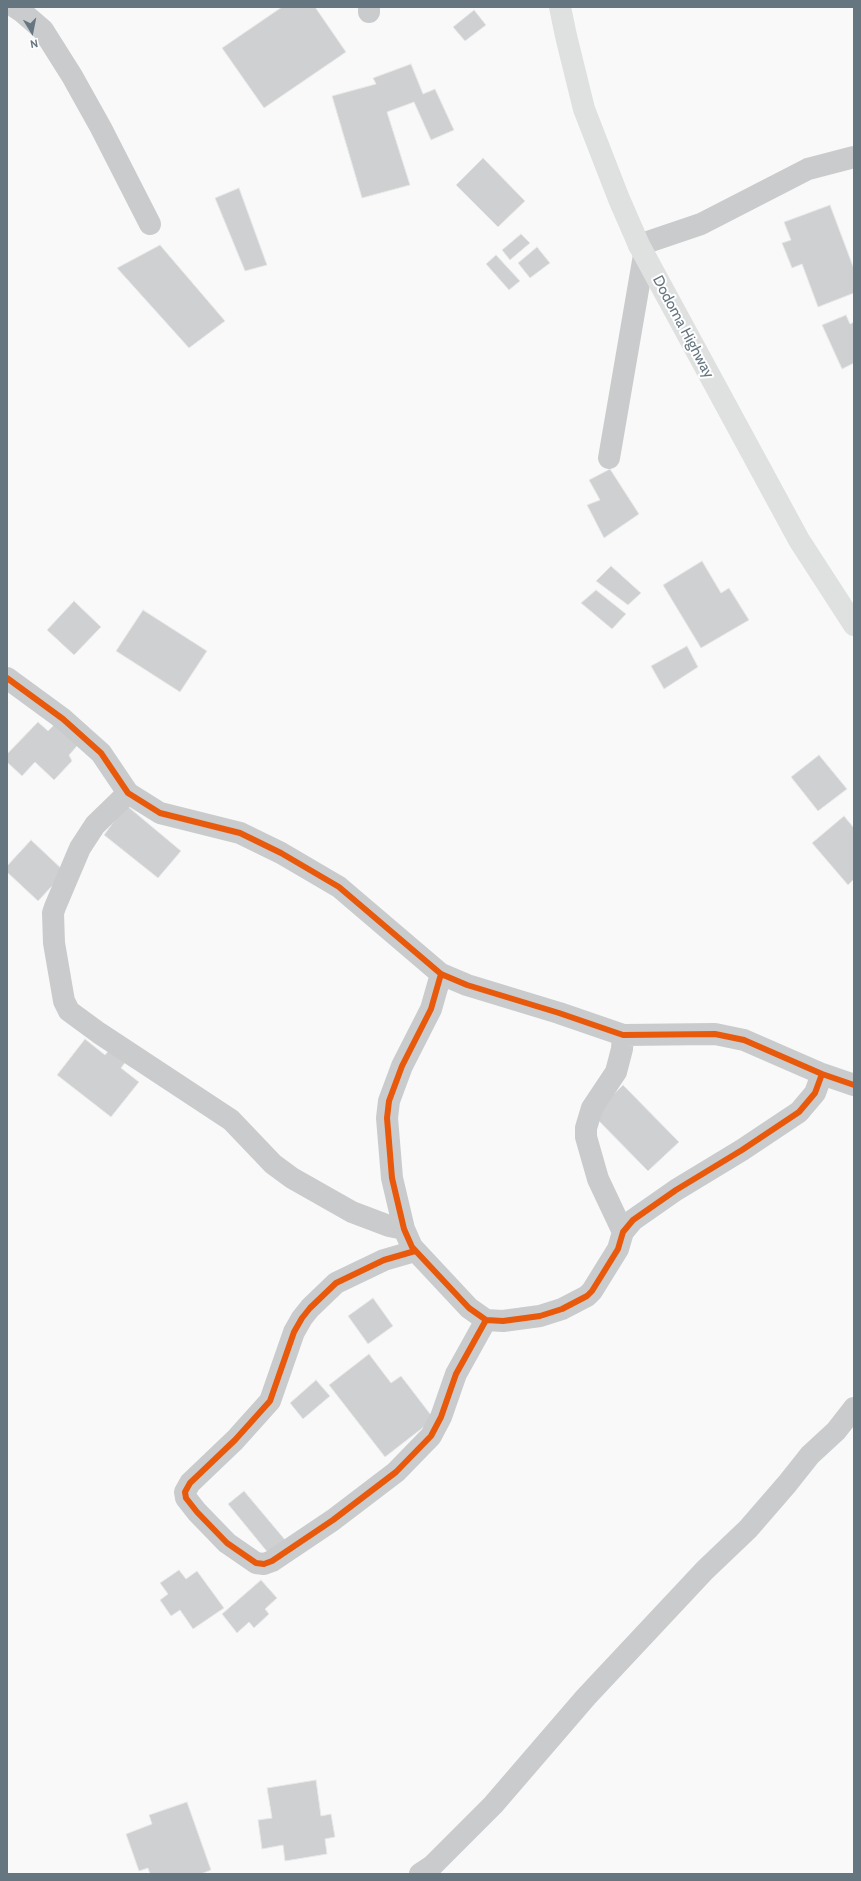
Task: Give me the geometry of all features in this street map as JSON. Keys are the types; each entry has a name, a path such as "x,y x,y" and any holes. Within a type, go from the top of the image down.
{"highway":[{"name":"Dodoma Highway","path":"560,7 584,109 618,199 642,250 799,540 854,625"}],"street":[{"path":"15,7 21,10 43,30 72,76 111,146 150,224"},
{"path":"609,458 642,250 701,224 808,169 854,157"},
{"path":"7,678 63,719 101,753 128,792 160,812 240,833 281,853 340,888 441,974 467,985 559,1013 623,1035 715,1034 744,1040 822,1074 854,1085"},
{"path":"128,792 95,824 80,848 53,913 54,943 64,1001 69,1011 98,1033 231,1120 276,1167 292,1178 352,1212 389,1226 404,1229"},
{"path":"441,974 431,1009 402,1066 389,1101 387,1118 392,1178 408,1241 415,1251 469,1308 486,1320 503,1321 540,1316 562,1309 587,1296 592,1291 618,1249 622,1232 633,1220 676,1190 742,1150 799,1112 815,1093 822,1074"},
{"path":"622,1232 598,1179 586,1137 586,1128 592,1108 616,1072 622,1049 623,1035"},
{"path":"415,1251 384,1260 336,1283 310,1308 294,1332 278,1381 268,1404 190,1483 185,1492 186,1498 227,1544 256,1563 264,1564 272,1561 327,1524 396,1472 431,1436 441,1417 456,1374 486,1320"},
{"path":"420,1874 432,1866 493,1805 586,1697 705,1570 748,1529 810,1455 836,1431 854,1408"}],"building":[{"path":"282,7 315,7 346,52 264,108 222,48"},
{"path":"474,10 486,25 465,41 453,27"},
{"path":"411,64 423,94 435,89 454,130 431,140 414,102 387,112 410,185 362,198 332,96 376,84 373,78"},
{"path":"483,158 525,201 498,227 456,185"},
{"path":"239,188 267,265 245,271 215,198"},
{"path":"830,205 854,269 854,293 818,307 802,264 792,268 782,243 791,240 784,222"},
{"path":"521,234 530,243 510,260 502,250"},
{"path":"160,245 225,321 189,348 117,268"},
{"path":"537,247 550,263 530,278 518,263"},
{"path":"496,255 520,281 509,290 486,264"},
{"path":"846,315 850,324 854,322 854,363 842,369 822,325"},
{"path":"610,469 639,514 604,538 587,505 600,500 589,480"},
{"path":"702,561 721,593 729,588 749,620 701,648 663,585"},
{"path":"611,566 641,593 628,605 596,581"},
{"path":"596,590 626,614 612,629 581,603"},
{"path":"74,601 101,627 74,655 47,630"},
{"path":"143,610 207,651 180,692 116,651"},
{"path":"687,646 698,667 664,689 651,666"},
{"path":"38,722 48,731 55,724 78,745 69,755 72,761 54,780 35,762 22,776 7,762 7,754"},
{"path":"819,755 847,789 818,811 791,777"},
{"path":"126,805 181,851 158,878 104,835"},
{"path":"844,816 854,828 854,879 848,885 812,843"},
{"path":"31,840 65,872 38,901 7,872 7,866"},
{"path":"85,1039 105,1055 114,1044 130,1056 121,1068 139,1082 111,1117 57,1075"},
{"path":"623,1085 679,1142 648,1171 593,1115"},
{"path":"373,1298 393,1326 368,1344 348,1316"},
{"path":"369,1354 391,1383 401,1376 434,1419 385,1457 329,1385"},
{"path":"316,1380 330,1396 303,1419 290,1403"},
{"path":"244,1491 286,1541 269,1554 228,1504"},
{"path":"179,1570 186,1579 197,1571 224,1608 193,1629 180,1610 171,1616 160,1600 168,1594 160,1583"},
{"path":"261,1580 277,1598 265,1609 269,1614 254,1628 249,1622 237,1633 222,1614"},
{"path":"316,1780 321,1816 331,1814 335,1837 325,1839 327,1854 285,1861 283,1845 262,1849 258,1820 272,1818 267,1788"},
{"path":"187,1802 211,1870 201,1874 150,1874 148,1868 139,1871 126,1834 152,1824 149,1815"}],"cycle path":[{"path":"7,678 63,719 101,753 128,793 160,813 240,833 281,853 339,887 441,974 467,985 559,1013 623,1035 715,1034 744,1040 822,1074 854,1085"},
{"path":"441,974 431,1009 402,1066 389,1101 387,1118 392,1178 404,1229 412,1247 469,1308 486,1320 503,1321 540,1316 562,1309 587,1296 592,1291 618,1249 623,1232 633,1220 676,1190 742,1150 799,1112 815,1093 822,1074"},
{"path":"415,1251 384,1260 336,1283 310,1308 294,1332 270,1401 235,1440 190,1483 185,1492 186,1498 197,1512 227,1543 256,1563 264,1564 272,1561 333,1520 396,1472 431,1436 441,1417 456,1374 486,1320"}]}
